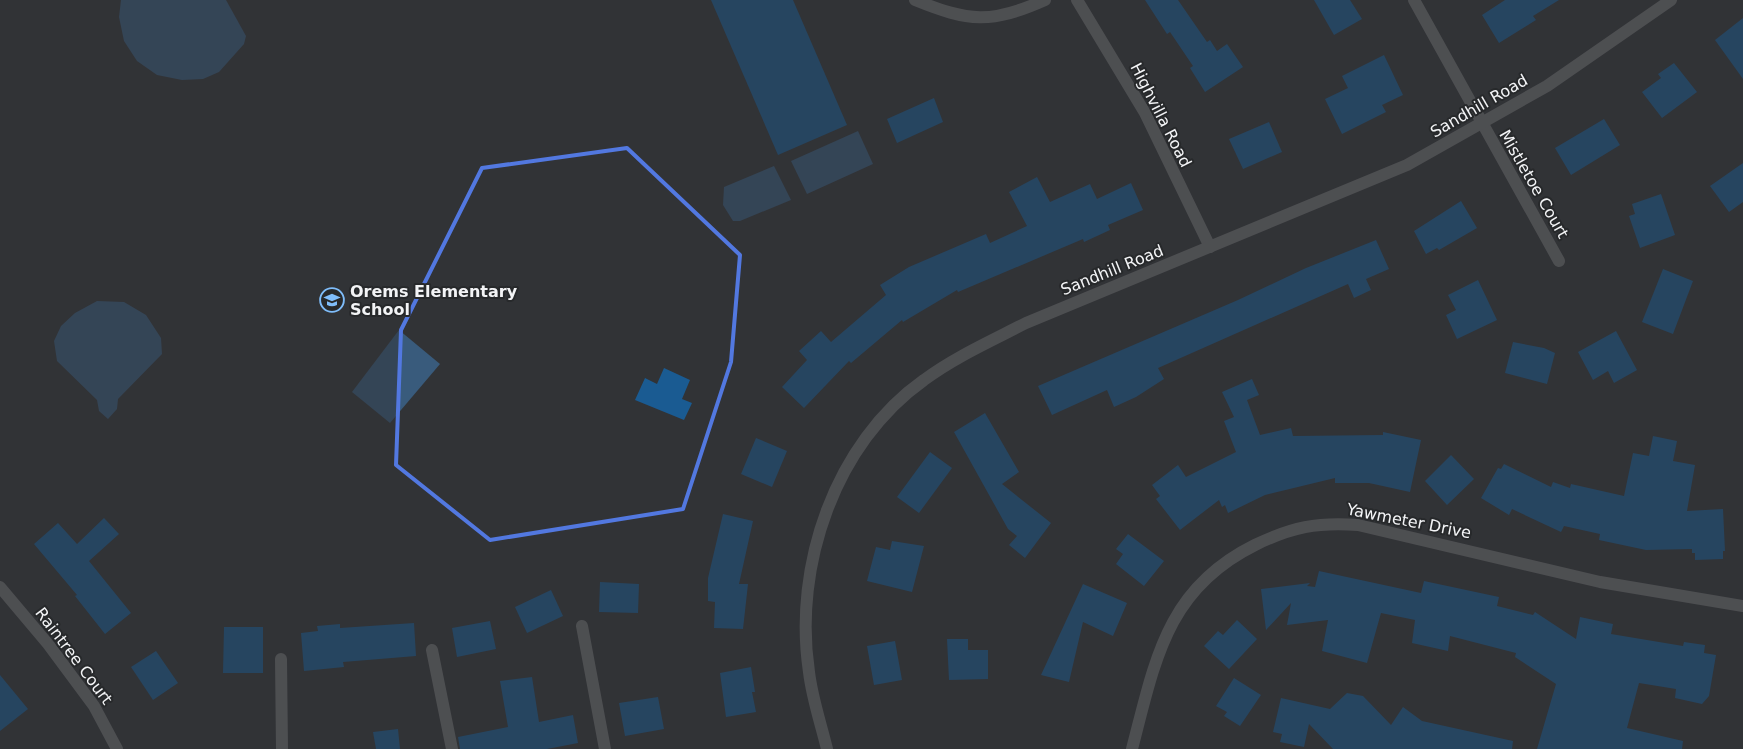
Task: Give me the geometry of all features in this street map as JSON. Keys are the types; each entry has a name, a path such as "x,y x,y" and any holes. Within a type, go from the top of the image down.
{"street":[{"path":"915,0 976,18 998,17 1019,11 1045,0"},
{"name":"Highvilla Road","path":"1077,0 1145,113 1210,247"},
{"name":"Mistletoe Court","path":"1414,0 1559,261"},
{"name":"Sandhill Road","path":"827,749 808,672 806,618 812,561 826,512 842,476 881,418 922,380 970,351 1026,324 1407,166 1547,86 1671,0"},
{"name":"Yawmeter Drive","path":"1132,749 1166,635 1184,602 1208,575 1230,557 1292,530 1327,523 1358,525 1600,582 1743,606"},
{"name":"Raintree Court","path":"0,587 48,644 94,706 117,749"},
{"path":"582,626 604,749"},
{"path":"432,650 452,749"},
{"path":"281,658 282,749"}],"highlighted area":[{"path":"627,148 740,255 731,362 683,509 490,540 396,465 401,330 482,168"}],"shaded area":[{"path":"121,0 226,0 246,36 244,44 219,72 203,79 182,80 157,75 137,61 124,41 119,17"},
{"path":"858,131 873,164 807,194 791,161"},
{"path":"774,166 791,200 740,221 733,221 723,205 724,187"},
{"path":"97,301 124,302 146,315 161,338 162,354 118,399 117,409 108,419 99,411 97,400 57,361 54,341 61,326 75,313"},
{"path":"399,330 440,364 390,423 352,392"}],"building":[{"path":"711,0 793,0 847,125 778,155"},
{"path":"1145,0 1178,0 1207,42 1210,40 1217,51 1227,44 1243,67 1205,92 1190,68 1193,66 1170,32 1167,34"},
{"path":"1314,0 1350,0 1362,19 1334,35"},
{"path":"1505,0 1559,0 1533,16 1536,20 1499,43 1482,15"},
{"path":"1743,18 1743,79 1715,40"},
{"path":"1384,55 1403,95 1382,105 1386,112 1342,134 1325,99 1348,88 1342,76"},
{"path":"1674,63 1697,92 1662,118 1642,92 1661,78 1658,74"},
{"path":"934,98 943,122 897,143 887,119"},
{"path":"1604,119 1620,145 1571,175 1555,148"},
{"path":"1269,122 1282,152 1243,169 1229,139"},
{"path":"1743,163 1743,202 1729,212 1710,186"},
{"path":"1037,177 1050,202 1090,184 1097,199 1131,183 1143,210 1108,225 1110,230 1084,242 1083,239 958,292 957,290 903,322 902,320 851,363 849,361 804,408 782,387 807,360 799,351 821,331 831,342 886,295 880,285 909,267 986,234 990,243 1027,226 1009,192"},
{"path":"1661,194 1675,235 1640,248 1629,216 1635,214 1632,204"},
{"path":"1461,201 1477,228 1439,250 1437,248 1426,254 1414,231"},
{"path":"1376,240 1389,269 1366,279 1371,290 1354,298 1348,284 1158,368 1164,379 1136,397 1114,407 1107,390 1052,415 1038,386 1238,300 1306,268"},
{"path":"1663,269 1693,281 1673,334 1642,322"},
{"path":"1478,280 1497,320 1457,339 1446,315 1456,310 1448,295"},
{"path":"1616,331 1637,370 1614,383 1608,371 1593,380 1578,352"},
{"path":"1513,342 1544,348 1555,353 1547,384 1505,373"},
{"path":"664,368 690,380 682,399 692,403 684,420 635,400 645,378 657,384"},
{"path":"1252,379 1259,395 1247,400 1260,435 1291,428 1293,436 1383,435 1383,432 1421,440 1410,492 1369,483 1335,483 1335,478 1265,495 1228,513 1225,505 1222,507 1219,500 1180,530 1156,499 1160,496 1152,485 1178,465 1186,477 1236,452 1224,421 1234,417 1222,392"},
{"path":"985,413 1019,472 1002,484 1051,523 1025,558 1009,545 1017,536 1008,529 954,432"},
{"path":"1653,436 1677,441 1673,461 1695,465 1687,511 1723,509 1725,551 1723,551 1723,559 1695,560 1695,553 1692,553 1692,549 1646,550 1599,540 1600,534 1564,526 1561,532 1512,509 1509,515 1481,498 1498,468 1501,469 1504,464 1551,487 1553,482 1570,488 1571,484 1624,496 1633,453 1649,456"},
{"path":"756,438 787,451 772,487 741,474"},
{"path":"930,452 952,468 919,513 897,497"},
{"path":"1451,455 1474,479 1447,505 1425,481"},
{"path":"723,514 753,521 739,584 748,584 743,629 714,628 715,602 708,601 708,578"},
{"path":"104,518 119,534 89,561 131,613 105,634 75,596 77,595 34,544 58,523 77,544"},
{"path":"1128,534 1164,561 1144,586 1116,564 1123,554 1116,549"},
{"path":"892,541 924,546 912,592 867,581 876,547 890,550"},
{"path":"1319,571 1421,593 1424,581 1499,597 1497,606 1533,615 1535,612 1576,639 1580,617 1613,624 1611,634 1683,646 1684,642 1705,645 1704,653 1716,655 1709,696 1702,704 1675,698 1676,689 1639,683 1627,728 1683,741 1682,749 1537,749 1556,684 1515,657 1516,653 1450,636 1448,651 1412,643 1415,620 1381,613 1367,663 1322,651 1328,620 1287,625 1291,603 1266,630 1261,589 1310,583 1307,586 1315,587"},
{"path":"600,582 639,584 638,613 599,612"},
{"path":"1083,584 1127,603 1113,636 1083,622 1069,682 1041,675"},
{"path":"551,590 563,616 527,633 515,607"},
{"path":"1237,620 1257,639 1229,669 1204,646 1218,631 1223,635"},
{"path":"490,621 496,649 457,657 452,628"},
{"path":"414,623 416,656 343,662 344,667 304,671 301,633 318,631 317,626 340,624 340,628"},
{"path":"224,627 263,627 263,673 223,673"},
{"path":"947,639 968,639 968,650 988,650 988,679 949,680"},
{"path":"895,641 902,680 874,685 867,646"},
{"path":"156,651 178,683 153,700 131,667"},
{"path":"751,667 755,692 752,692 756,712 726,717 720,673"},
{"path":"0,675 28,709 0,731"},
{"path":"532,677 539,722 573,715 578,743 547,749 460,749 458,737 508,727 500,681"},
{"path":"1234,678 1261,695 1240,726 1224,716 1227,712 1216,706"},
{"path":"1347,693 1363,696 1391,725 1403,707 1422,721 1513,741 1512,749 1333,749 1309,724 1304,747 1280,742 1282,734 1273,732 1281,698 1330,709"},
{"path":"658,697 664,729 625,736 619,703"},
{"path":"398,729 400,749 376,749 373,732"}],"place":[{"name":"Orems Elementary School","path":"332,300"}]}
